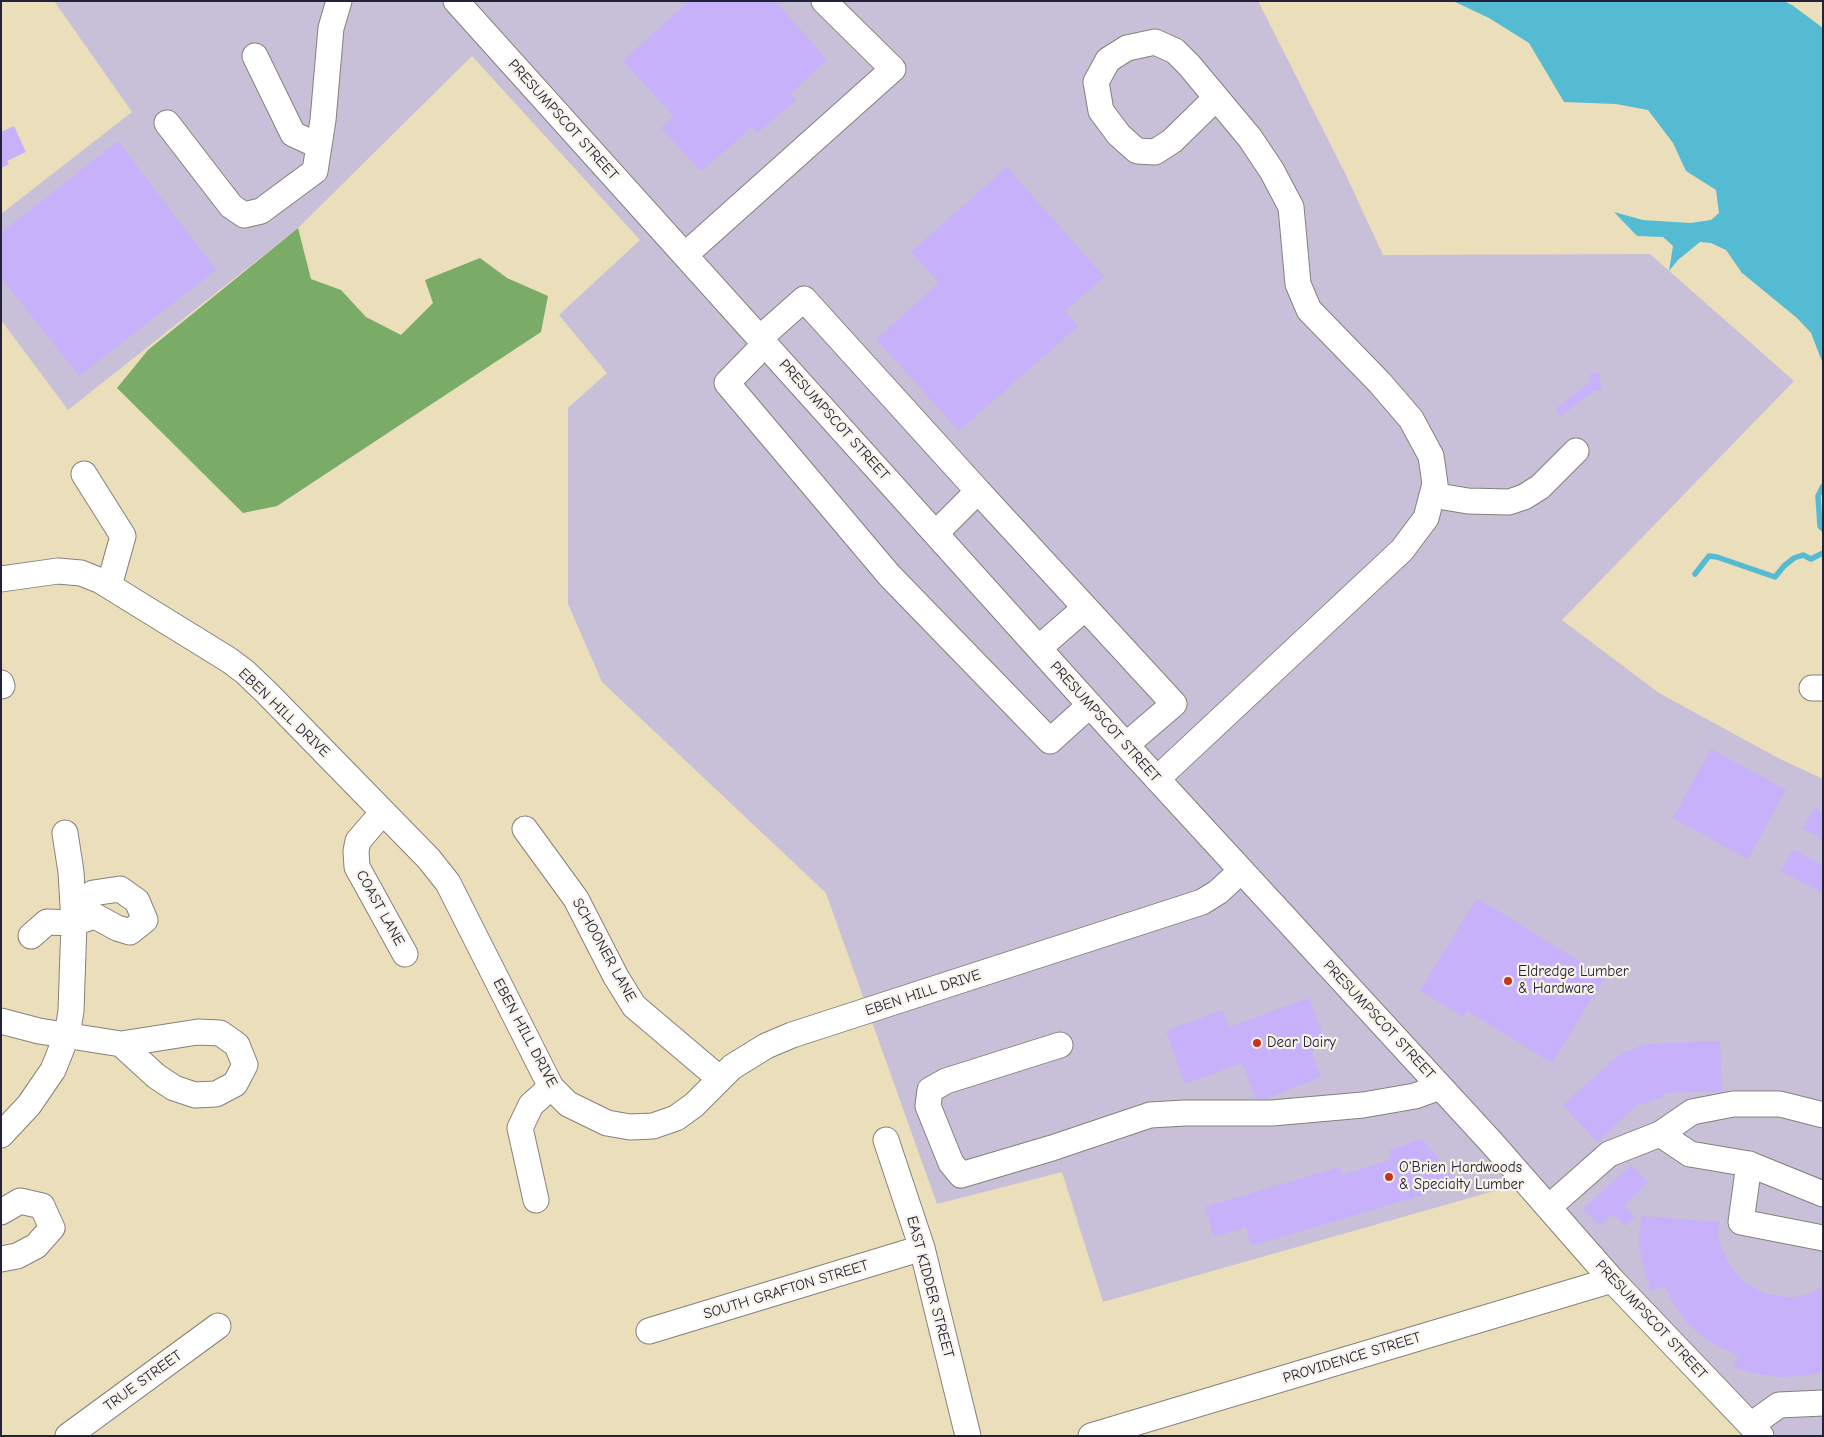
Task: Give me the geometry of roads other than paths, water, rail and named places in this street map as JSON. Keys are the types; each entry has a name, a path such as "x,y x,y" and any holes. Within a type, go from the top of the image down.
{"street":[{"path":"167,123 231,206 244,214 261,211 315,171 331,28 339,1"},
{"name":"PRESUMPSCOT STREET","path":"456,1 1157,780 1440,1087 1612,1280 1756,1430"},
{"path":"685,255 893,69 824,1"},
{"path":"1157,780 1402,550 1426,518 1435,484 1431,456 1411,419 1380,383 1309,310 1298,284 1291,207 1272,170 1256,146 1216,98 1175,51 1155,42 1127,48 1108,60 1096,82 1101,111 1119,135 1138,151 1155,152 1172,141 1216,98"},
{"path":"255,56 293,134 319,146"},
{"path":"1090,705 1050,741 889,575 727,383 762,341 804,299 1174,704 1126,745"},
{"path":"1432,495 1468,501 1509,502 1524,497 1540,487 1576,451"},
{"path":"84,474 123,536 109,586"},
{"path":"936,533 978,491"},
{"name":"EBEN HILL DRIVE","path":"1,579 58,571 81,573 109,586 229,660 245,672 429,859 448,883 551,1087 568,1104 607,1123 630,1127 653,1126 676,1118 694,1105 732,1067 746,1057 792,1035 1202,902 1218,892 1241,872"},
{"path":"1039,648 1085,608"},
{"name":"COAST LANE","path":"383,812 358,840 356,851 357,867 405,954"},
{"name":"SCHOONER LANE","path":"525,829 576,899 616,977 634,1006 720,1079"},
{"path":"1,1135 29,1105 54,1070 67,1035 71,1011 74,923 71,872 65,833"},
{"path":"31,936 47,922 74,923"},
{"path":"1,1021 39,1031 121,1044"},
{"path":"1060,1045 946,1081 930,1090 928,1106 951,1163 961,1175 1052,1148 1150,1115 1185,1112 1272,1113 1363,1105 1415,1096 1440,1087"},
{"path":"536,1200 520,1128 531,1105 551,1087"},
{"path":"1548,1207 1609,1154 1660,1134 1692,1112 1733,1104 1780,1104 1823,1115"},
{"path":"1660,1134 1690,1154 1749,1164 1823,1194"},
{"name":"EAST KIDDER STREET","path":"886,1140 922,1248 968,1436"},
{"path":"1749,1164 1741,1222 1823,1238"},
{"path":"1,1212 20,1201 42,1206 52,1228 36,1246 18,1256 1,1259"},
{"name":"SOUTH GRAFTON STREET","path":"650,1331 922,1248"},
{"name":"PROVIDENCE STREET","path":"1091,1436 1612,1280"},
{"name":"TRUE STREET","path":"68,1436 218,1326"},
{"path":"1756,1430 1778,1404 1823,1403"}],"water":[{"path":"1453,1 1784,1 1823,28 1823,364 1811,333 1797,318 1742,273 1726,250 1711,243 1700,242 1678,260 1669,271 1673,246 1663,237 1637,236 1614,212 1643,220 1690,223 1711,220 1719,213 1716,190 1686,171 1673,143 1648,110 1616,104 1564,102 1529,43 1489,18"}],"waterway":[{"path":"1823,486 1818,496 1820,526 1823,529"},
{"path":"1695,574 1709,556 1775,577 1794,558 1803,555 1811,559 1823,553"}],"place":[{"name":"Eldredge Lumber & Hardware","path":"1508,981"},
{"name":"Dear Dairy","path":"1257,1043"},
{"name":"O'Brien Hardwoods & Specialty Lumber","path":"1389,1177"}]}
